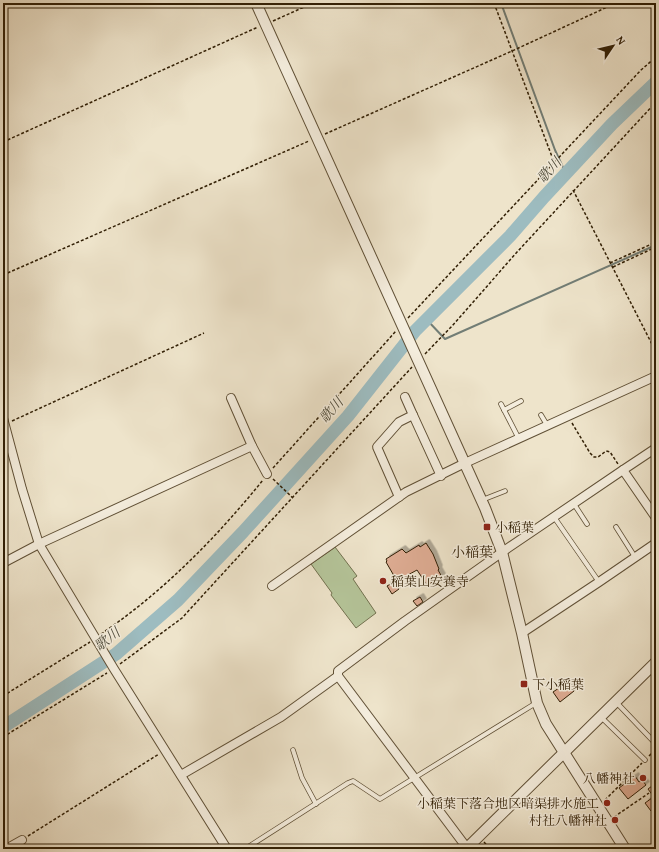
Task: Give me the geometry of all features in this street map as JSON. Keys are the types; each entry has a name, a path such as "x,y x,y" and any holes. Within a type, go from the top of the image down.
{"street":[{"path":"256,3 482,500 502,552 537,703 546,724 625,849"},
{"path":"272,586 406,492 465,463 656,376"},
{"path":"405,397 424,446 441,476"},
{"path":"231,398 252,446 268,474"},
{"path":"399,497 377,447 399,422 413,415"},
{"path":"4,421 22,489 39,544 114,669 227,849"},
{"path":"3,563 39,544 252,446"},
{"path":"656,448 502,552 338,671 338,676 416,778 467,849 656,662"},
{"path":"623,470 656,518"},
{"path":"522,633 656,544"},
{"path":"181,775 281,717 338,676"},
{"path":"6,849 22,840"}],"lane":[{"path":"504,410 521,401"},
{"path":"501,404 519,439"},
{"path":"542,415 547,426"},
{"path":"482,500 505,491"},
{"path":"574,504 587,524"},
{"path":"553,517 599,582"},
{"path":"616,527 635,557"},
{"path":"616,702 656,744"},
{"path":"245,849 353,781 380,799 537,703"},
{"path":"601,717 645,760"},
{"path":"293,750 302,778 316,804"}],"path":[{"path":"3,142 313,3"},
{"path":"494,3 554,162"},
{"path":"3,696 126,617 172,579 238,511 268,474 554,162 641,70 656,57"},
{"path":"3,737 114,669 182,618 293,498 417,358 452,326 573,190 656,102"},
{"path":"573,190 656,352"},
{"path":"610,263 656,242"},
{"path":"613,267 656,247"},
{"path":"4,421 204,333"},
{"path":"568,416 590,453 594,457 610,452 623,470"},
{"path":"268,474 293,498"},
{"path":"22,840 166,750"},
{"path":"598,807 656,750"},
{"path":"607,821 649,793"}],"green space":[{"path":"335,547 357,576 353,579 376,613 356,628 331,595 332,593 311,564"}],"building":[{"path":"426,543 433,554 442,577 427,585 417,570 397,581 386,562 386,559 402,549 406,553 419,545 420,547"},
{"path":"396,581 399,589 392,594 387,586"},
{"path":"420,597 423,602 417,606 413,601"},
{"path":"568,682 574,691 560,702 553,692"},
{"path":"635,776 639,782 642,780 646,785 628,799 619,788"},
{"path":"656,783 656,800 648,789"},
{"path":"652,798 656,807 651,811 645,803"}],"waterway":[{"path":"501,3 555,150 566,174"},
{"name":"歌川","path":"3,727 116,654 178,600 243,532 348,416 415,331 510,236 612,124 656,82"},
{"path":"427,320 445,339 656,245"}],"place":[{"name":"小稲葉","path":"487,527"},
{"name":"稲葉山安養寺","path":"383,581"},
{"name":"下小稲葉","path":"524,684"},
{"name":"八幡神社","path":"643,778"},
{"name":"小稲葉下落合地区暗渠排水施工","path":"607,803"},
{"name":"村社八幡神社","path":"615,820"}],"district":[{"name":"小稲葉","path":"472,552"}]}
